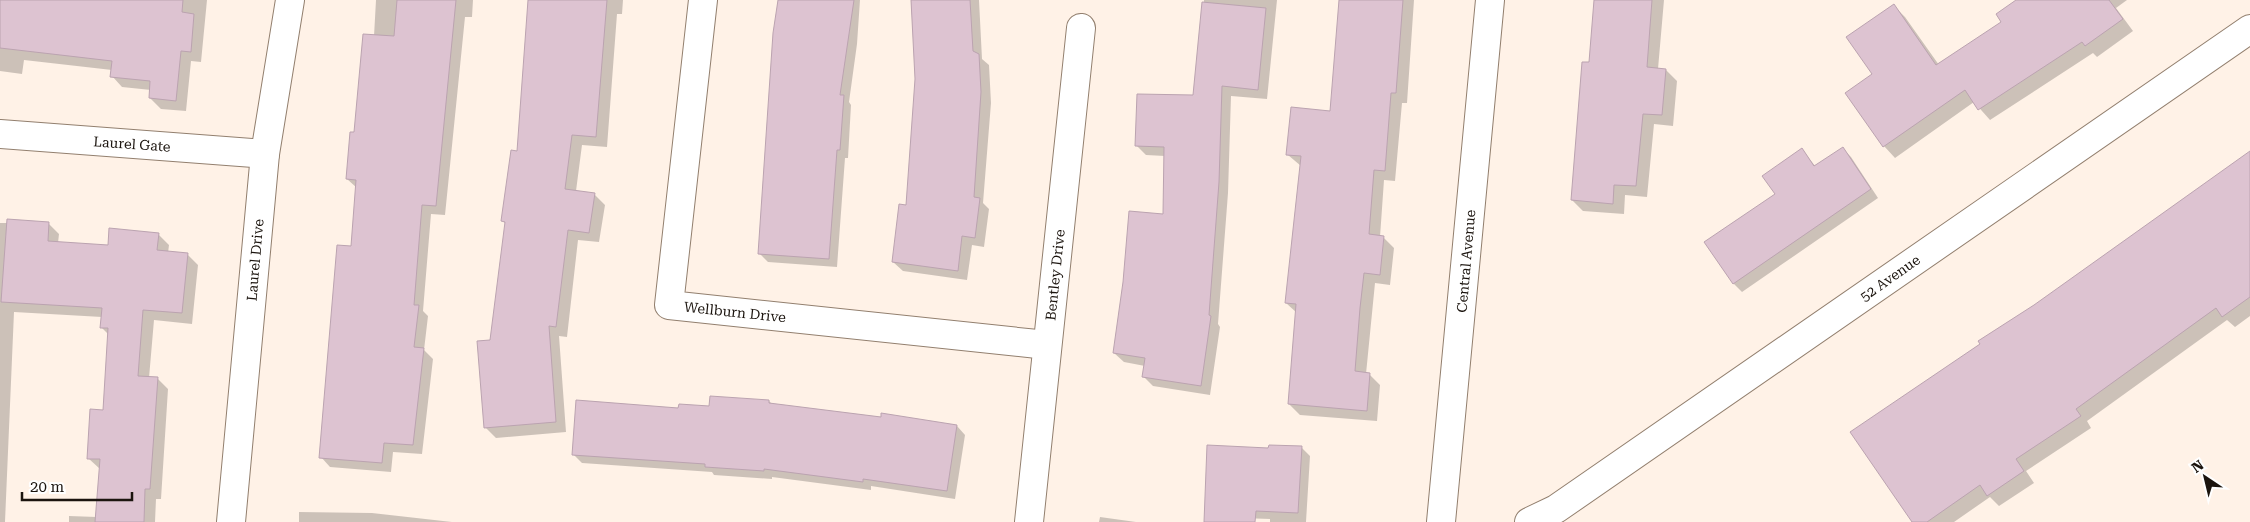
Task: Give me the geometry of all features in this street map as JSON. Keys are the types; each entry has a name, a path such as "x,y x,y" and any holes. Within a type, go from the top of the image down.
{"street":[{"name":"Laurel Drive","path":"231,522 265,154 290,0"},
{"name":"Wellburn Drive","path":"703,0 669,305 1047,345"},
{"name":"Central Avenue","path":"1441,522 1490,0"},
{"name":"Bentley Drive","path":"1029,522 1081,28"},
{"name":"52 Avenue","path":"1529,522 1564,503 2250,29"},
{"name":"Laurel Gate","path":"0,134 265,154"}],"building":[{"path":"0,0 183,0 182,12 194,14 191,52 181,51 176,101 149,98 150,81 110,77 112,61 0,48"},
{"path":"397,0 456,0 436,206 422,205 414,305 419,305 414,347 424,348 413,445 384,443 382,463 319,458 337,245 351,246 356,180 346,179 350,132 354,132 363,34 394,36"},
{"path":"528,0 607,0 596,137 572,135 565,189 595,193 589,233 568,230 556,327 549,326 556,422 484,428 477,341 490,340 505,222 501,221 511,150 517,151"},
{"path":"778,0 854,0 840,95 844,95 840,150 837,150 829,259 758,254 773,33"},
{"path":"911,0 970,0 973,51 979,54 981,92 974,197 980,198 975,238 962,236 958,271 892,262 899,204 906,205 915,79"},
{"path":"1339,0 1403,0 1396,93 1391,93 1385,171 1374,170 1369,234 1384,236 1380,275 1364,273 1360,308 1355,371 1370,373 1367,411 1288,404 1296,304 1285,303 1301,156 1286,155 1291,107 1330,111"},
{"path":"1594,0 1652,0 1647,67 1666,69 1662,115 1643,114 1636,186 1614,185 1613,204 1571,200 1582,62 1589,62"},
{"path":"2016,0 2109,0 2123,19 2085,46 2082,42 1978,110 1965,90 1883,147 1845,93 1872,74 1846,37 1894,4 1936,65 2001,22 1996,14"},
{"path":"1202,2 1266,8 1258,90 1222,86 1219,182 1209,315 1211,316 1201,386 1142,377 1145,358 1113,353 1123,282 1129,211 1163,214 1164,147 1135,146 1137,94 1193,95"},
{"path":"1843,147 1871,189 1733,284 1704,242 1775,194 1762,176 1802,148 1814,166"},
{"path":"2250,151 2250,297 2222,317 2216,308 2076,409 2081,416 2016,459 2024,471 1987,496 1980,485 1927,522 1912,522 1850,432 1980,344 1978,341 2034,305"},
{"path":"7,219 49,222 48,241 108,245 109,228 159,233 157,250 188,253 182,313 143,310 138,376 158,377 150,489 145,489 144,522 95,522 100,459 87,459 90,409 103,410 108,328 100,328 102,308 1,302"},
{"path":"710,396 769,400 769,403 881,417 881,413 957,425 947,491 863,479 863,482 764,469 764,471 705,467 705,464 572,455 576,400 678,408 679,404 709,406"},
{"path":"1207,445 1268,448 1269,445 1302,446 1298,513 1256,511 1255,522 1204,522"}]}
